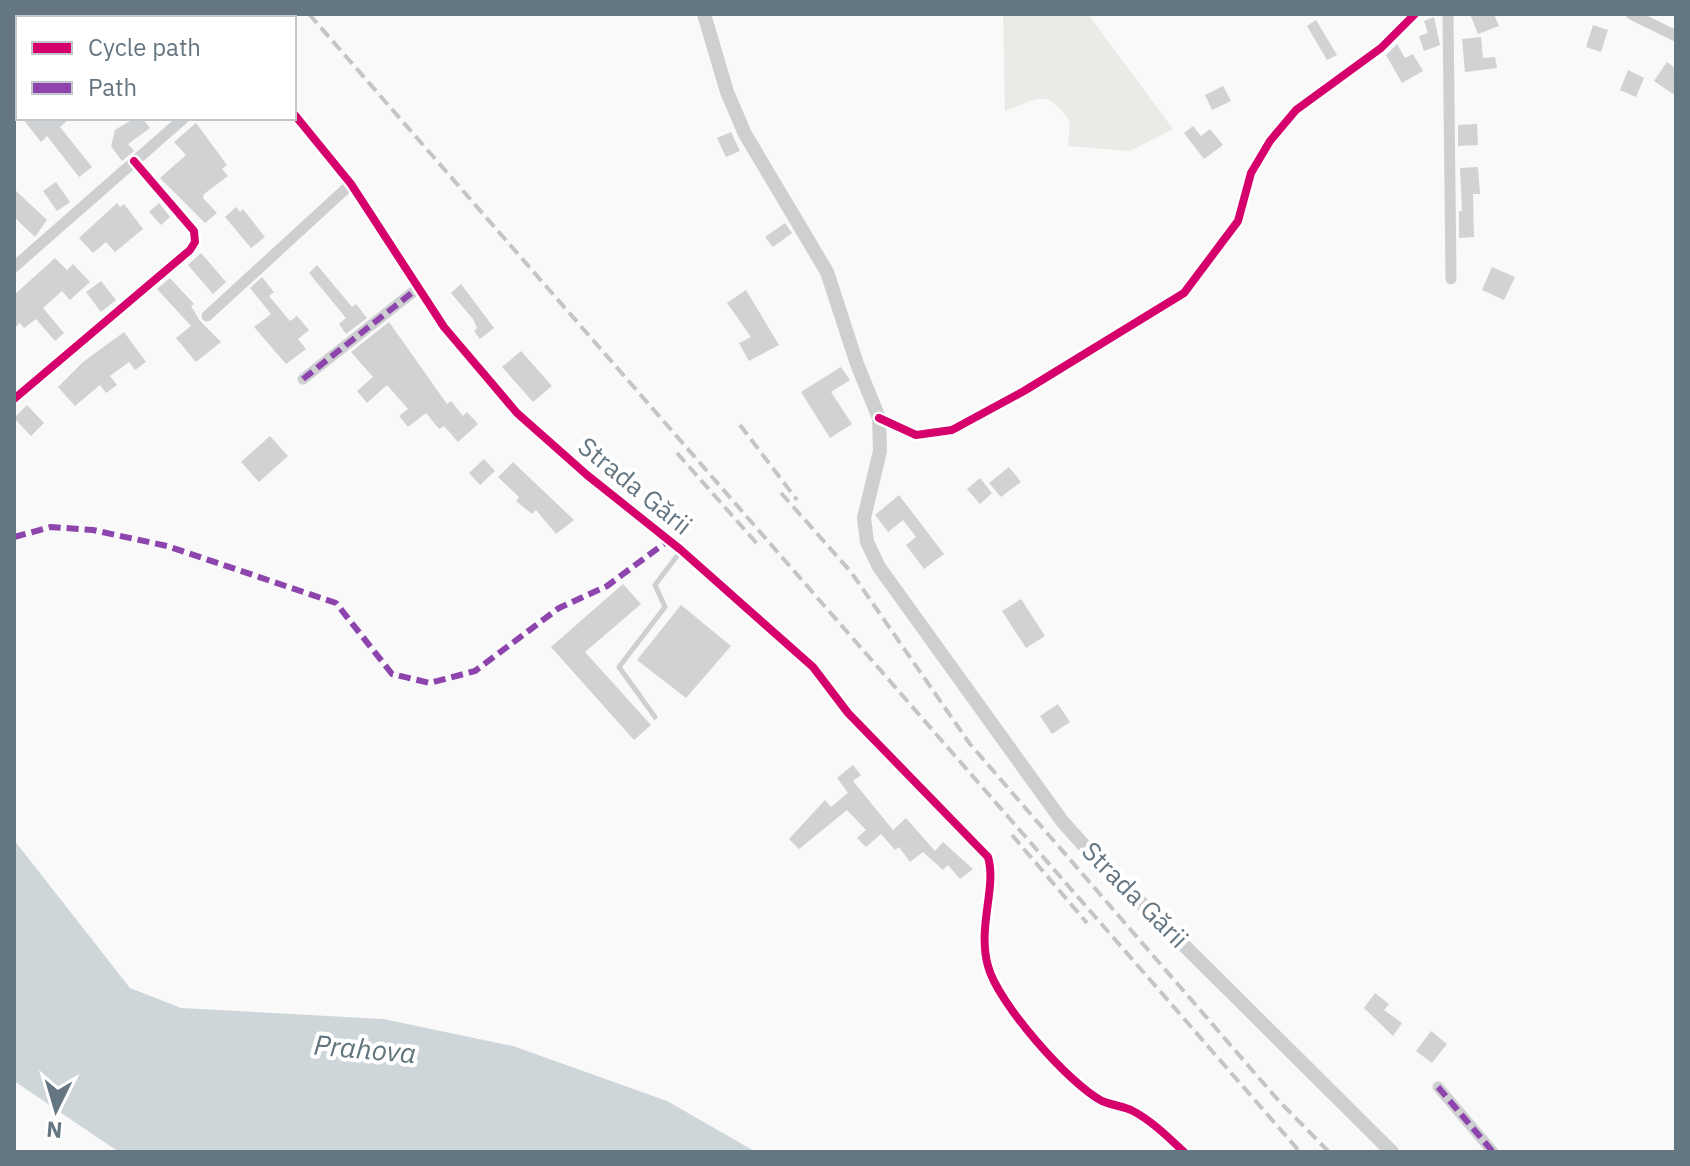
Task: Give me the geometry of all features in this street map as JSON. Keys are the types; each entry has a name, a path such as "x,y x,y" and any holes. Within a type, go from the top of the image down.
{"street":[{"path":"704,14 727,92 745,134 827,272 857,364 879,418 916,435 952,430 1024,391 1184,293 1238,221 1251,173 1270,141 1296,110 1381,48 1415,14"},
{"path":"1448,14 1451,279"},
{"path":"1631,14 1676,36"},
{"name":"Strada Gării","path":"296,116 351,184 444,327 517,413 587,475 681,550 813,667 848,713 988,857 991,868 982,935 990,977 1002,999 1081,1087 1102,1101 1132,1111 1184,1152"},
{"path":"14,267 182,120"},
{"path":"14,399 190,250 195,242 194,231 134,161"},
{"path":"207,316 351,184"},
{"path":"303,379 418,288"},
{"name":"Strada Gării","path":"879,418 881,442 864,531 871,554 908,610 1088,850 1392,1152"},
{"path":"1438,1087 1493,1152"}],"lane":[{"path":"655,717 619,667 665,607 655,585 681,550"}],"shaded area":[{"path":"1003,14 1088,14 1173,129 1130,151 1068,146 1070,122 1048,100 1034,100 1005,111"}],"water":[{"name":"Prahova","path":"14,840 130,988 181,1008 383,1019 513,1046 667,1101 756,1152 119,1152 14,1081"}],"building":[{"path":"1470,14 1494,14 1499,26 1478,34"},
{"path":"1434,17 1440,45 1424,51 1419,36 1428,33 1424,21"},
{"path":"1316,20 1337,55 1327,60 1307,26"},
{"path":"1593,25 1608,30 1601,52 1586,47"},
{"path":"1481,37 1483,58 1495,57 1497,68 1465,72 1462,39"},
{"path":"1397,44 1405,58 1413,54 1423,71 1402,83 1386,55"},
{"path":"1667,62 1676,69 1676,96 1654,81"},
{"path":"1628,70 1644,78 1636,97 1620,90"},
{"path":"1223,86 1231,101 1212,110 1205,95"},
{"path":"24,120 68,120 60,127 92,167 79,177 47,136 41,142"},
{"path":"132,120 144,120 150,128 128,144 134,151 122,161 111,146 115,130"},
{"path":"196,123 227,165 222,169 228,176 204,194 203,198 217,213 205,223 160,178 186,155 174,142"},
{"path":"1477,124 1478,145 1458,146 1458,125"},
{"path":"1193,126 1201,136 1210,129 1223,145 1204,159 1184,133"},
{"path":"731,132 740,151 726,157 717,138"},
{"path":"1478,167 1480,194 1473,194 1474,237 1459,238 1459,211 1462,211 1460,168"},
{"path":"56,182 70,202 57,211 43,191"},
{"path":"14,189 47,220 35,237 14,217"},
{"path":"117,203 120,207 124,204 143,229 115,252 106,242 93,253 79,238"},
{"path":"159,203 170,217 161,225 149,212"},
{"path":"236,207 240,212 243,209 265,237 251,248 225,217"},
{"path":"785,223 792,233 773,247 765,237"},
{"path":"201,253 226,282 213,294 188,265"},
{"path":"55,258 67,270 73,264 90,282 70,300 62,291 43,308 64,333 55,341 36,319 24,328 20,323 14,328 14,295"},
{"path":"317,265 352,307 356,304 367,318 346,334 339,324 346,318 309,273"},
{"path":"1492,267 1515,277 1504,300 1482,290"},
{"path":"262,277 274,292 269,296 290,321 297,316 309,330 298,339 306,349 286,364 254,327 271,314 250,288"},
{"path":"170,278 194,304 191,306 200,321 221,342 196,362 176,338 191,326 157,289"},
{"path":"101,281 116,300 101,312 86,292"},
{"path":"461,284 494,328 480,339 474,331 477,328 473,319 451,293"},
{"path":"746,290 779,345 749,361 739,343 751,337 727,303"},
{"path":"389,322 447,404 451,401 463,416 467,412 478,424 458,442 444,426 439,429 426,413 408,427 399,416 408,409 387,385 367,403 357,391 373,377 351,352"},
{"path":"124,332 146,362 135,370 129,362 110,376 117,385 106,393 100,385 75,406 58,387 83,362"},
{"path":"521,351 552,386 533,402 502,367"},
{"path":"841,367 850,380 831,392 852,424 830,438 801,392"},
{"path":"27,405 44,423 31,436 14,418"},
{"path":"270,436 288,456 259,482 241,462"},
{"path":"484,459 495,471 480,485 469,473"},
{"path":"513,462 574,520 556,534 536,510 532,514 516,501 519,497 498,477"},
{"path":"1009,467 1021,482 1001,497 989,483"},
{"path":"980,478 992,493 980,504 967,489"},
{"path":"899,495 944,554 924,569 906,545 916,537 903,520 888,532 875,515"},
{"path":"623,584 641,604 585,652 651,725 634,740 551,647"},
{"path":"1021,599 1045,636 1026,648 1002,611"},
{"path":"681,605 731,646 686,698 637,660"},
{"path":"1058,704 1070,722 1052,734 1040,716"},
{"path":"853,765 861,775 853,781 893,830 906,818 935,851 943,842 973,869 960,879 948,865 943,870 923,852 910,862 899,847 895,850 881,834 866,847 857,838 866,830 847,810 799,849 789,839 825,800 831,807 848,793 837,778"},
{"path":"1375,993 1389,1004 1384,1010 1402,1023 1393,1036 1364,1008"},
{"path":"1431,1031 1447,1044 1432,1063 1416,1051"}],"railway":[{"path":"309,14 1300,1152"},
{"path":"740,425 797,500"},
{"path":"677,453 759,546"},
{"path":"781,493 851,572 970,744 1278,1100 1329,1152"},
{"path":"1012,835 1087,923"}],"marked path":[{"path":"303,379 418,288"},
{"path":"14,537 51,527 93,530 167,546 336,603 392,674 430,683 475,671 559,608 607,586 669,540"},
{"path":"1438,1087 1493,1152"}],"cycle path":[{"path":"879,418 916,435 952,430 1024,391 1184,293 1238,221 1251,173 1270,141 1296,110 1381,48 1415,14"},
{"path":"296,116 351,184 444,327 517,413 587,475 681,550 813,667 848,713 988,857 990,881 985,951 994,981 1005,1000 1036,1041 1088,1092 1102,1101 1138,1114 1184,1152"},
{"path":"14,399 190,250 195,242 194,231 134,161"}]}
